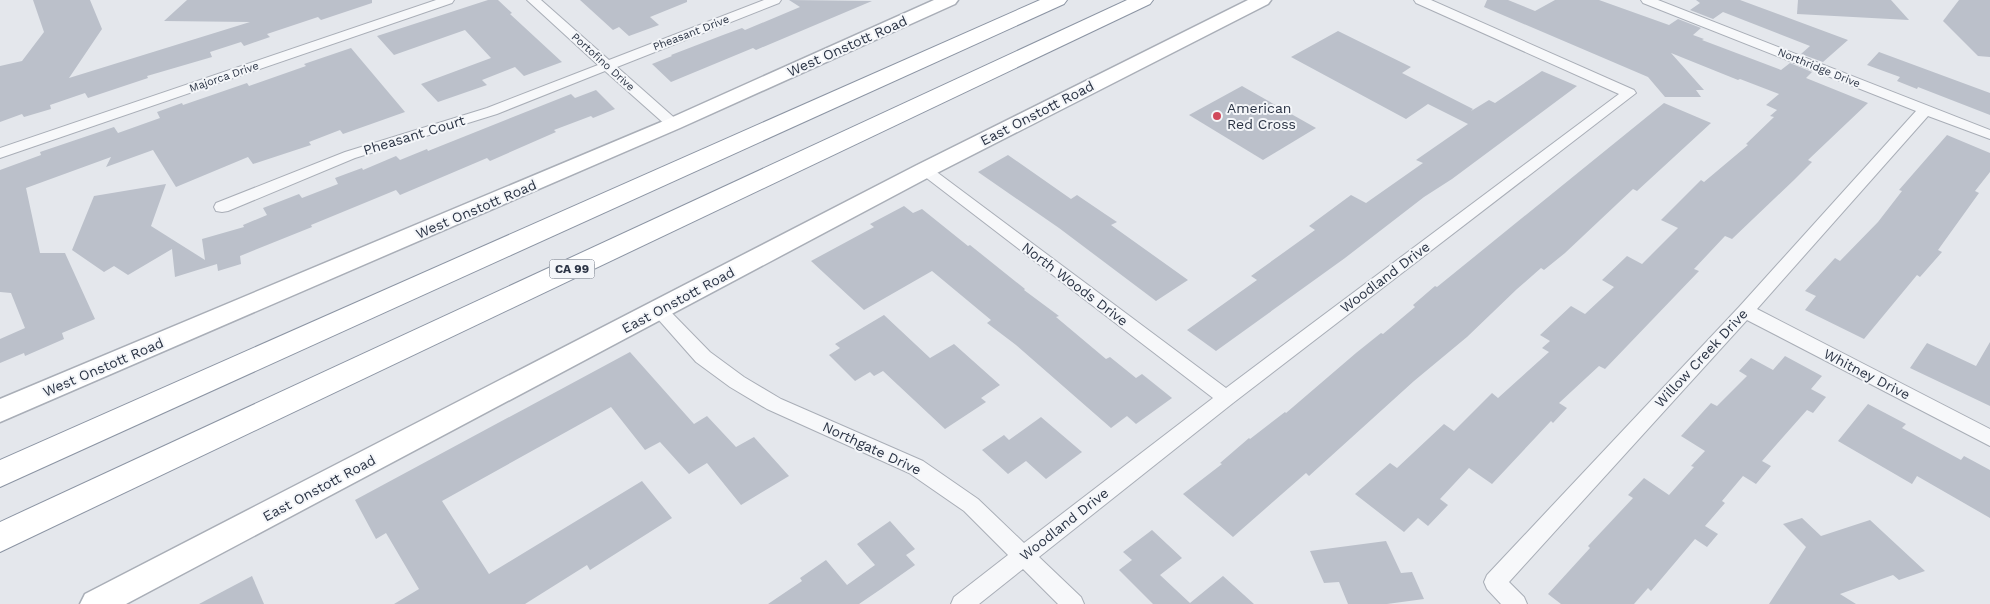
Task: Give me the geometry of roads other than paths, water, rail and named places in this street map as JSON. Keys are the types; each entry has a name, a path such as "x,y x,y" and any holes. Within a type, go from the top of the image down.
{"highway":[{"path":"0,474 1057,0"},
{"name":"CA 99","path":"0,538 1143,0"}],"street":[{"name":"Majorca Drive","path":"0,153 448,0"},
{"name":"Portofino Drive","path":"533,0 673,124"},
{"name":"Pheasant Drive","path":"607,65 775,0"},
{"name":"West Onstott Road","path":"0,412 673,124 949,0"},
{"name":"East Onstott Road","path":"96,604 925,170 1262,0"},
{"name":"Woodland Drive","path":"962,604 1226,398 1629,93 1420,0"},
{"name":"Northridge Drive","path":"1647,0 1990,135"},
{"name":"Pheasant Court","path":"222,207 350,155 492,111 607,65"},
{"name":"Willow Creek Drive","path":"1516,604 1496,582 1745,311 1925,110"},
{"name":"North Woods Drive","path":"925,170 1226,398"},
{"name":"Northgate Drive","path":"659,310 703,357 737,382 774,404 916,467 971,506 1073,604"},
{"name":"Whitney Drive","path":"1745,311 1990,438"}],"place":[{"name":"American Red Cross","path":"1217,116"}]}
